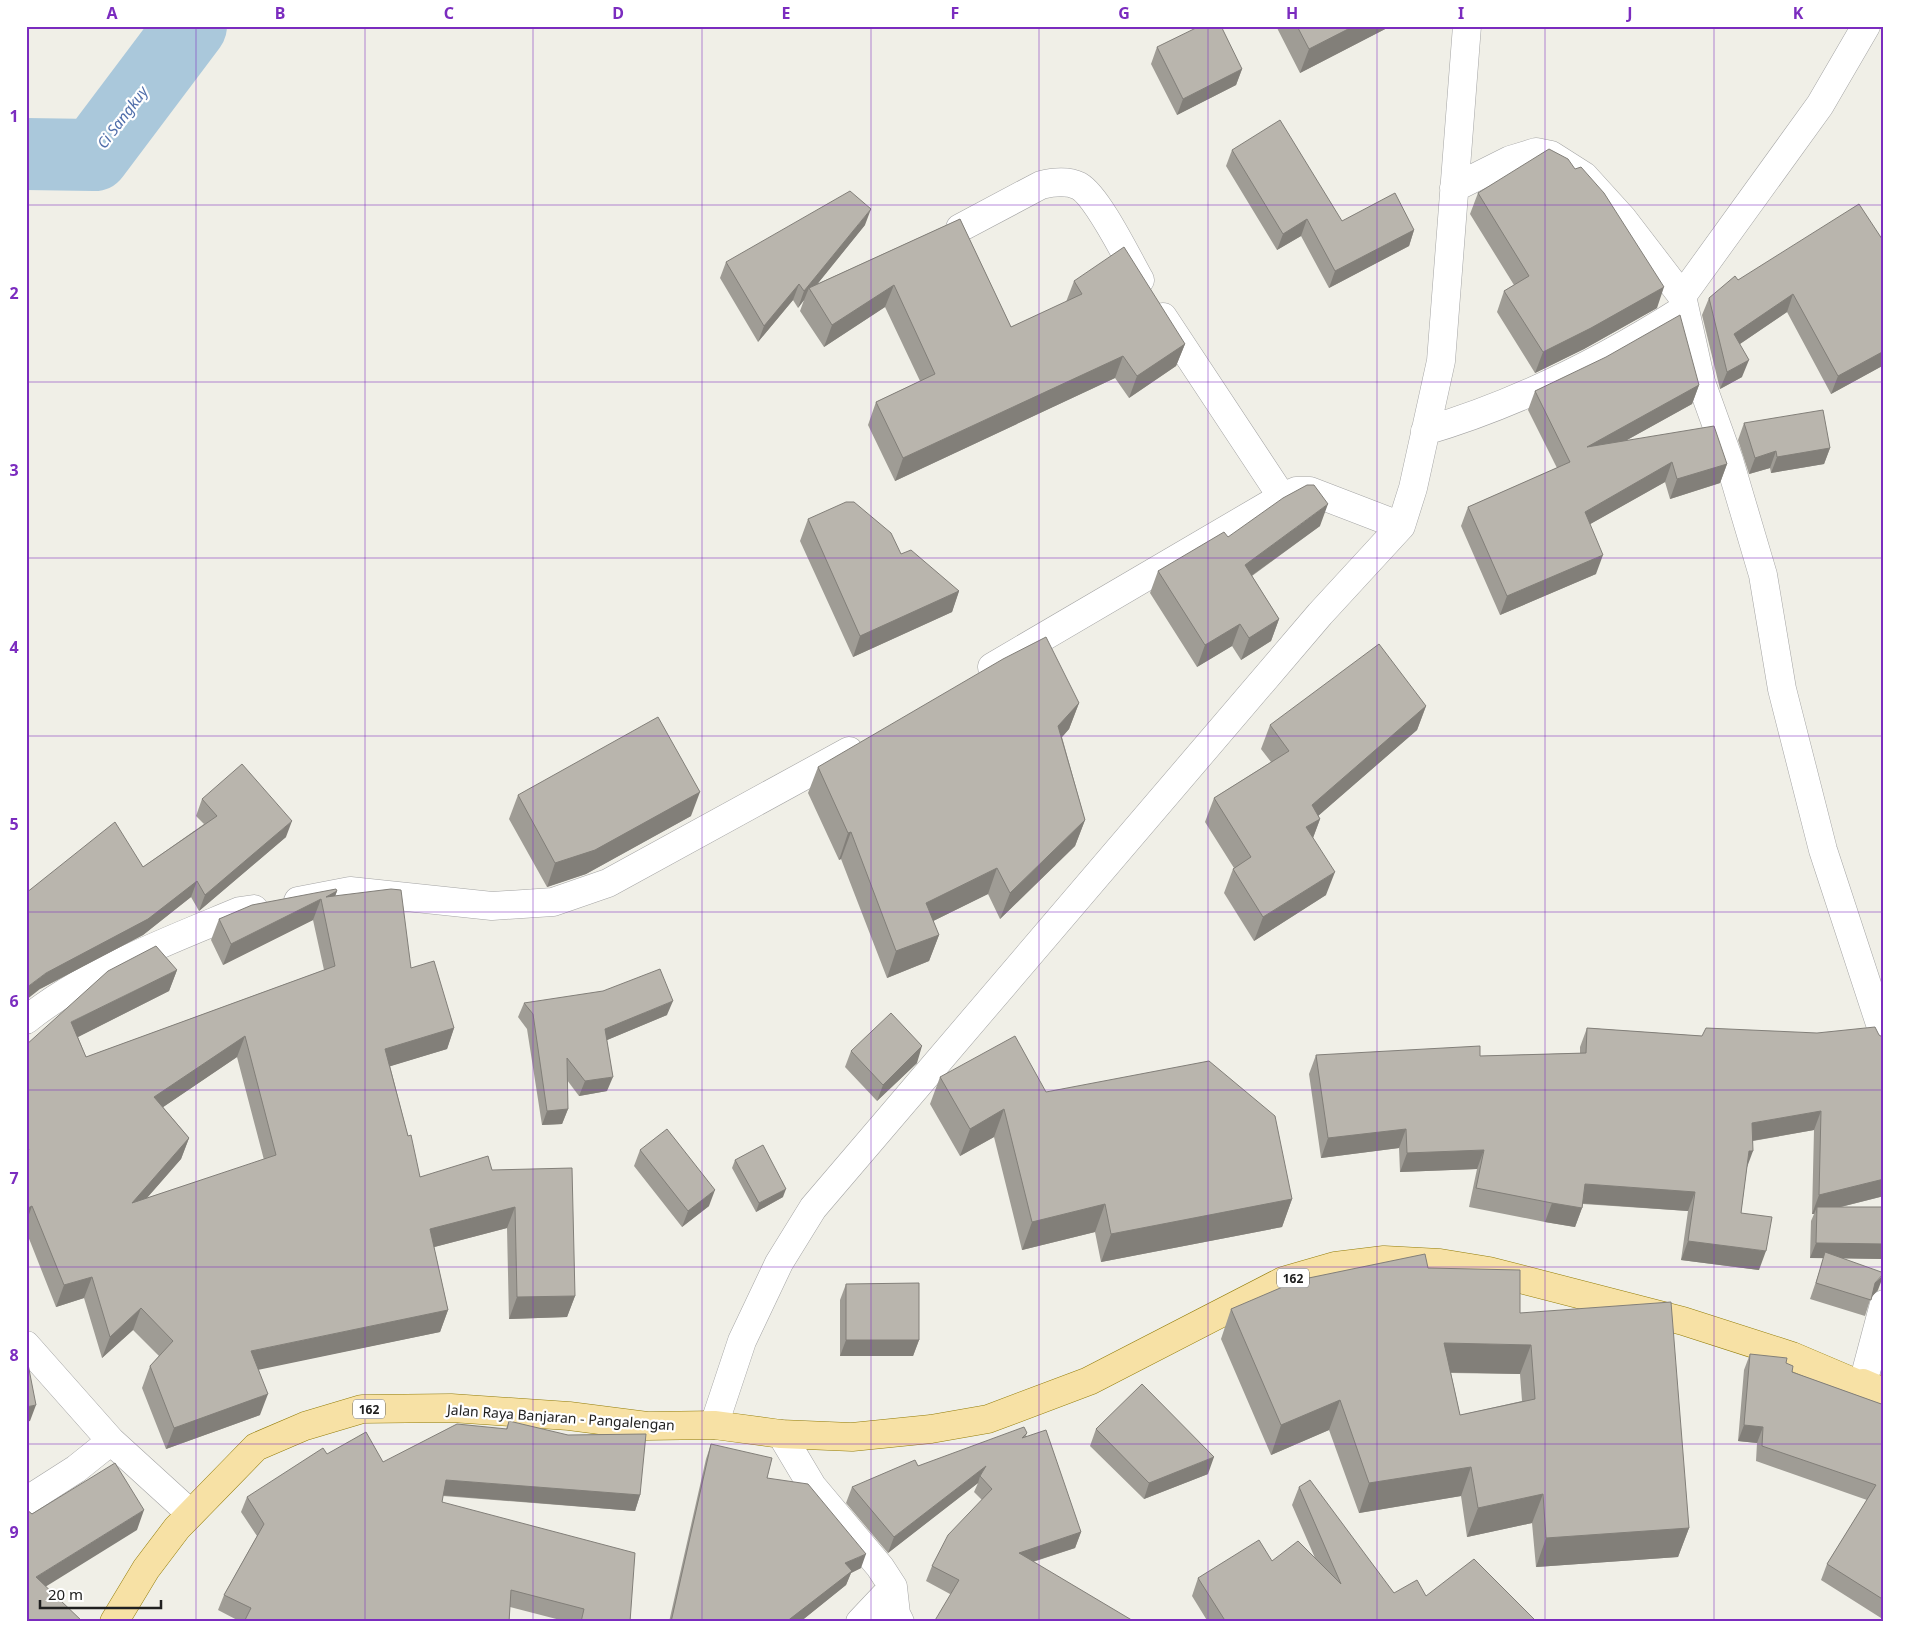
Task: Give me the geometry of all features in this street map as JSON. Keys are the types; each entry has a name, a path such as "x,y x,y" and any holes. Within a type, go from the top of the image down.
{"main road":[{"name":"Jalan Raya Banjaran - Pangalengan","path":"114,1622 146,1569 190,1513 256,1448 305,1426 362,1410 451,1408 569,1416 648,1426 714,1425 781,1434 852,1437 931,1429 988,1419 1089,1381 1283,1281 1335,1266 1384,1260 1440,1263 1489,1271 1683,1320 1792,1356 1858,1384 1873,1387"}],"street":[{"path":"714,1425 742,1340 779,1263 814,1208 1314,622 1401,526 1413,488 1441,361 1467,26"},
{"path":"1425,431 1464,419 1531,392 1633,342 1683,303 1820,105 1866,26"},
{"path":"1454,188 1510,160 1536,152 1551,155 1584,176 1623,219 1683,303 1701,382 1730,460 1763,575 1782,689 1823,850 1881,1027 1884,1044"},
{"path":"960,228 1041,185 1055,182 1071,183 1089,194 1154,304 1282,497"},
{"path":"972,679 1282,497 1296,492 1310,491 1401,526"},
{"path":"26,1020 48,1003 141,953 240,911 350,892 492,906 553,902 608,883 763,801 869,740"},
{"path":"1873,1387 1884,1304"},
{"path":"26,1345 110,1441 154,1483 190,1513"},
{"path":"781,1434 812,1486 880,1567 894,1587 896,1614 900,1622"},
{"path":"26,1501 76,1469 110,1441"},
{"path":"860,1622 894,1587"}],"building":[{"path":"1200,26 1221,26 1242,69 1183,99 1157,47"},
{"path":"1297,26 1354,26 1309,49"},
{"path":"1280,120 1342,221 1395,193 1414,230 1335,271 1307,219 1283,234 1232,150"},
{"path":"1549,149 1568,159 1575,169 1581,167 1604,193 1664,287 1591,328 1543,352 1504,291 1529,276 1478,193"},
{"path":"850,191 871,209 804,291 799,284 764,326 726,262"},
{"path":"1859,204 1884,242 1884,351 1838,376 1793,294 1734,334 1749,360 1727,372 1709,298 1735,276 1738,280"},
{"path":"960,219 1011,327 1082,294 1074,281 1124,247 1185,344 1137,376 1123,356 903,458 876,402 935,374 894,285 832,325 809,288"},
{"path":"1680,315 1699,385 1587,447 1714,426 1727,464 1677,479 1672,462 1585,512 1603,555 1507,596 1468,507 1570,462 1535,391 1606,357"},
{"path":"1823,410 1830,448 1777,457 1776,451 1755,458 1744,423"},
{"path":"1307,485 1314,485 1328,504 1245,565 1279,619 1249,638 1240,624 1205,645 1158,571 1224,532 1228,537 1283,498"},
{"path":"846,502 854,502 891,533 901,554 911,550 959,591 860,636 808,519"},
{"path":"1046,637 1079,703 1058,726 1085,820 1010,893 997,868 926,903 939,935 896,951 851,832 848,833 818,767 1003,659"},
{"path":"1379,644 1426,706 1312,805 1320,819 1306,827 1335,872 1263,917 1233,869 1251,857 1214,798 1289,751 1270,725"},
{"path":"658,717 700,792 595,850 555,863 518,795"},
{"path":"242,764 292,821 205,895 197,881 148,919 46,973 26,988 26,893 115,822 143,867 217,816 202,799"},
{"path":"336,889 337,891 326,897 391,889 401,890 411,968 434,961 454,1028 385,1049 408,1136 411,1135 420,1177 488,1156 492,1170 572,1168 575,1296 517,1297 515,1207 430,1229 448,1310 251,1351 268,1394 174,1428 150,1366 173,1341 141,1308 110,1337 92,1277 64,1285 32,1206 28,1208 26,1204 26,1151 29,1150 26,1144 26,1045 108,971 156,946 177,970 71,1022 86,1057 335,966 321,899 231,944 219,919 252,905","holes":["245,1036 276,1155 132,1203 189,1138 154,1097"]},
{"path":"660,969 673,1001 605,1029 613,1077 585,1081 567,1058 568,1109 547,1111 533,1014 524,1003 603,991"},
{"path":"891,1013 922,1046 883,1085 851,1051"},
{"path":"1875,1027 1879,1035 1884,1038 1884,1179 1819,1195 1821,1111 1752,1123 1753,1151 1749,1151 1741,1213 1772,1217 1766,1251 1688,1241 1695,1192 1585,1184 1582,1208 1476,1188 1484,1150 1407,1153 1406,1129 1328,1138 1316,1055 1480,1046 1480,1056 1586,1053 1587,1028 1702,1036 1706,1028 1817,1033"},
{"path":"1015,1036 1046,1092 1209,1061 1275,1116 1292,1199 1111,1234 1105,1204 1032,1222 1004,1109 970,1129 940,1077"},
{"path":"667,1129 715,1190 688,1211 640,1150"},
{"path":"763,1145 786,1189 759,1203 735,1160"},
{"path":"1817,1207 1884,1207 1884,1244 1816,1243"},
{"path":"1825,1252 1884,1273 1875,1283 1871,1300 1816,1283"},
{"path":"1425,1254 1428,1268 1520,1270 1520,1313 1671,1302 1689,1528 1546,1538 1543,1494 1478,1508 1471,1467 1369,1483 1340,1400 1281,1425 1231,1309 1299,1280","holes":["1444,1343 1531,1345 1535,1399 1460,1415"]},
{"path":"919,1283 919,1340 846,1340 846,1284"},
{"path":"26,1354 36,1405 26,1407"},
{"path":"1750,1354 1787,1358 1786,1363 1793,1366 1792,1372 1884,1405 1884,1600 1827,1564 1876,1485 1762,1446 1763,1427 1744,1425"},
{"path":"1142,1384 1214,1457 1149,1483 1096,1429"},
{"path":"509,1421 568,1435 646,1434 640,1495 446,1480 442,1502 635,1553 630,1622 581,1622 584,1609 511,1590 509,1622 244,1622 251,1608 224,1595 264,1524 247,1497 323,1448 327,1454 366,1432 383,1462 457,1424 507,1429"},
{"path":"1024,1427 1027,1433 1022,1438 1046,1430 1081,1532 1019,1553 1135,1622 934,1622 959,1580 932,1566 948,1535 992,1489 980,1476 986,1466 894,1537 852,1487 915,1460 918,1466"},
{"path":"711,1444 772,1458 767,1478 808,1484 866,1554 845,1563 852,1571 786,1622 671,1622"},
{"path":"115,1463 144,1510 36,1577 83,1622 26,1622 26,1509 32,1514"},
{"path":"1310,1480 1394,1593 1417,1580 1426,1596 1474,1559 1537,1622 1226,1622 1198,1578 1259,1540 1272,1561 1298,1541 1341,1584 1299,1487"}],"waterway":[{"name":"Ci Sangkuy","path":"26,154 94,155 191,26"}]}
